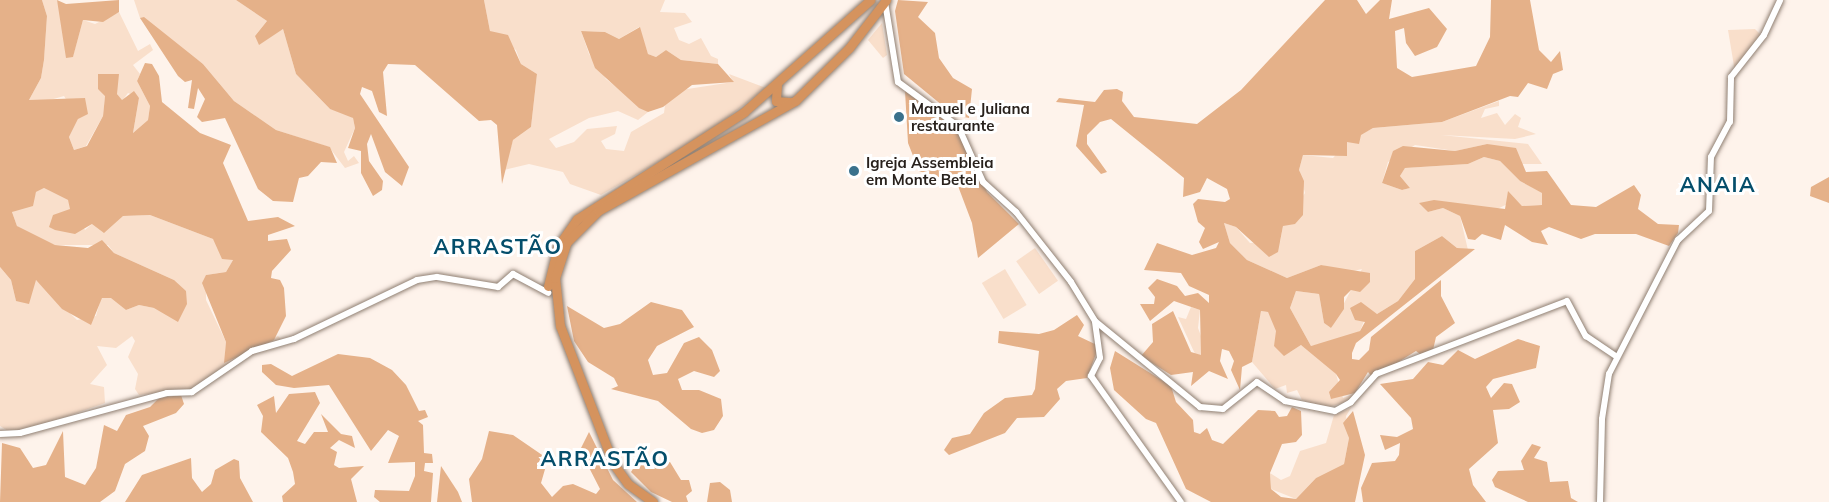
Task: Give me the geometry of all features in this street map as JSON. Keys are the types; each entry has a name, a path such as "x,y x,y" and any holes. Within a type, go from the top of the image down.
{"highway":[{"path":"643,502 620,484 603,457 554,326 548,293 550,266 577,219 677,159 777,85 870,0"},
{"path":"652,502 619,474 604,444 555,306 559,259 574,230 598,211 795,101 849,48 885,1"},
{"path":"777,85 777,101 795,101"}],"street":[{"path":"1600,502 1603,409 1616,356 1651,300 1678,240 1709,211 1711,158 1730,122 1731,81 1764,35 1780,0"},
{"path":"885,1 898,82 958,126 982,182 1016,212 1071,282 1095,321 1206,410 1229,406 1257,381 1295,404 1330,411 1351,402 1376,374 1568,301 1586,336 1616,356"},
{"path":"0,434 20,433 157,395 192,392 252,351 294,339 417,279 437,277 498,287 513,274 548,293"},
{"path":"1095,321 1100,358 1091,376 1181,502"}],"shaded area":[{"path":"0,0 42,0 47,16 44,60 41,78 29,100 85,98 88,114 78,119 69,137 74,150 87,146 103,116 105,96 98,89 98,74 119,74 117,94 122,100 134,91 139,98 133,133 148,120 150,106 137,81 145,63 152,64 159,76 162,102 200,133 231,145 223,163 248,221 278,217 295,226 268,235 268,241 287,239 291,250 272,271 271,278 280,280 284,288 286,316 274,340 224,363 226,342 202,283 206,275 226,272 233,260 222,259 213,239 150,215 123,216 104,233 92,224 75,234 55,230 49,227 53,215 70,209 68,200 44,188 36,192 33,206 12,212 17,226 55,245 88,248 102,240 114,253 174,280 186,291 187,304 178,322 154,308 139,305 126,310 111,298 102,298 91,325 62,309 36,280 29,304 16,301 11,280 0,267"},
{"path":"42,0 57,0 73,56 83,20 95,24 119,12 138,51 150,44 153,50 133,65 140,74 137,81 150,106 148,120 133,133 139,98 128,93 122,101 117,94 105,96 103,116 86,146 74,150 69,137 78,119 64,96 43,102 29,100 41,78 44,60 47,16"},
{"path":"57,0 66,4 119,0 119,12 103,22 83,20 73,57 66,58"},
{"path":"134,0 236,0 267,21 255,36 283,29 296,74 330,109 346,111 353,118 355,128 344,152 348,161 354,156 359,163 345,168 329,147 276,130 234,101 203,64 140,18"},
{"path":"236,0 484,0 490,31 508,35 521,64 537,74 531,127 513,140 502,184 497,125 491,120 479,121 415,65 388,64 383,72 387,116 379,112 372,91 362,87 360,94 409,167 402,186 385,172 371,134 367,144 369,161 383,181 382,190 373,196 361,173 361,151 348,148 355,128 353,118 330,109 296,74 283,29 259,45 255,36 267,21"},
{"path":"484,0 665,0 660,12 685,13 692,22 674,28 679,40 689,44 701,38 711,56 718,59 718,64 681,60 666,50 656,57 648,54 639,27 619,39 605,32 581,31 589,54 606,79 648,112 638,120 618,111 589,118 549,139 556,148 574,142 587,129 617,126 615,134 601,141 606,149 624,151 631,132 664,113 665,105 681,90 733,82 729,74 766,88 702,137 601,195 570,184 563,172 529,164 504,170 513,140 531,127 537,74 521,64 516,50 490,31"},
{"path":"898,0 928,2 918,17 935,33 939,58 953,78 972,89 969,118 954,115 904,74 895,11"},
{"path":"1325,0 1357,0 1366,14 1380,0 1392,0 1389,19 1429,8 1447,29 1437,47 1415,56 1406,43 1404,28 1395,31 1397,68 1412,77 1476,66 1490,37 1491,0 1530,0 1539,50 1551,62 1560,51 1563,70 1553,74 1547,89 1528,83 1518,97 1510,96 1442,122 1373,128 1361,135 1359,144 1347,142 1347,156 1303,155 1299,170 1304,181 1303,215 1295,224 1283,226 1278,252 1269,257 1236,227 1224,223 1230,243 1247,260 1287,278 1321,265 1370,273 1370,282 1360,292 1351,290 1344,297 1344,309 1331,328 1324,323 1319,294 1296,291 1290,308 1311,346 1360,331 1365,322 1355,320 1350,308 1361,302 1377,314 1398,301 1415,279 1415,251 1442,236 1457,248 1475,249 1356,343 1352,359 1359,360 1369,350 1371,337 1441,280 1441,296 1455,323 1436,337 1433,350 1424,357 1416,351 1373,378 1368,372 1355,393 1331,399 1329,392 1340,380 1336,374 1301,345 1284,356 1274,346 1276,331 1268,312 1261,311 1252,362 1242,367 1240,390 1231,370 1234,361 1229,351 1222,349 1220,361 1228,379 1209,371 1191,386 1193,372 1171,375 1141,356 1153,342 1152,324 1173,311 1191,352 1201,355 1200,310 1174,301 1150,321 1140,304 1154,304 1155,297 1148,288 1157,279 1177,286 1185,296 1198,293 1209,303 1209,295 1189,286 1181,273 1144,270 1157,243 1192,255 1216,248 1219,242 1203,249 1199,242 1205,228 1198,222 1193,204 1198,199 1225,202 1230,199 1227,189 1207,178 1200,192 1183,197 1184,178 1111,119 1100,122 1087,135 1087,144 1107,172 1101,174 1076,146 1084,105 1056,102 1059,98 1095,102 1104,90 1117,89 1123,92 1122,101 1134,117 1197,124 1241,90"},
{"path":"144,17 203,64 234,101 276,130 330,147 337,163 321,162 308,176 299,178 293,202 273,201 258,189 225,118 202,122 197,117 205,99 198,88 194,109 188,108 192,80 185,82 178,76 140,18"},
{"path":"882,23 887,55 883,58 868,40"},
{"path":"640,27 648,54 656,57 666,50 681,60 718,64 734,82 692,85 663,107 648,112 639,108 595,68 581,31 605,32 619,39"},
{"path":"1755,29 1763,37 1735,72 1728,30"},
{"path":"905,91 960,132 987,192 1019,224 978,258 972,223 958,186 919,171 908,143"},
{"path":"1499,101 1499,106 1485,109 1481,118 1497,113 1505,125 1515,114 1521,118 1518,127 1536,134 1515,139 1441,135 1528,144 1542,164 1522,164 1487,144 1455,151 1415,145 1388,162 1382,183 1402,190 1410,188 1400,176 1405,168 1468,164 1484,157 1500,161 1520,181 1543,193 1542,205 1522,206 1516,200 1495,210 1420,203 1428,212 1443,208 1460,216 1468,250 1457,248 1442,236 1415,251 1415,279 1398,301 1377,314 1368,311 1360,331 1346,338 1311,346 1290,308 1296,291 1319,294 1324,323 1331,328 1362,269 1349,272 1321,265 1287,278 1247,260 1230,243 1224,223 1236,227 1250,243 1280,242 1283,226 1305,193 1299,170 1303,155 1333,158 1347,142 1373,128 1442,122"},
{"path":"1487,144 1516,148 1526,172 1547,171 1571,205 1596,207 1634,185 1641,195 1638,209 1658,224 1679,225 1678,233 1669,246 1636,234 1595,234 1581,239 1549,227 1541,231 1548,245 1532,242 1505,225 1501,240 1482,234 1475,240 1468,239 1460,216 1443,208 1428,212 1419,203 1434,200 1505,209 1508,191 1522,206 1542,205 1542,193 1520,181 1500,161 1484,157 1468,164 1405,168 1400,176 1410,188 1402,190 1382,183 1393,151 1403,146 1455,151"},
{"path":"1829,177 1829,203 1810,196 1811,187"},
{"path":"44,188 68,200 85,230 92,224 123,216 150,215 213,239 233,260 226,272 206,275 206,300 226,342 225,362 278,336 281,339 192,389 139,395 135,389 138,374 128,357 135,341 132,336 116,348 97,346 107,365 90,384 104,387 105,403 34,428 8,431 0,426 0,267 11,280 16,301 36,280 77,320 96,316 101,298 111,297 126,310 139,305 154,308 174,280 114,253 108,245 55,245 30,236 17,226 12,212 33,201 36,192"},
{"path":"1035,248 1058,281 1039,294 1016,261"},
{"path":"1005,269 1027,305 1003,319 982,283"},
{"path":"651,302 682,310 694,327 657,346 648,360 653,375 667,373 684,343 699,337 712,350 720,371 714,377 694,371 678,379 682,390 699,390 721,399 723,416 714,430 702,433 691,429 658,401 611,389 618,386 614,378 588,362 574,341 567,306 604,328 620,324"},
{"path":"1191,307 1200,310 1198,328 1204,344 1201,356 1196,356 1178,317 1186,319"},
{"path":"1261,311 1268,312 1290,352 1301,345 1311,351 1336,374 1343,398 1355,393 1351,401 1324,408 1302,400 1297,390 1287,393 1286,385 1275,389 1252,362"},
{"path":"1077,315 1084,325 1078,336 1099,346 1087,378 1066,381 1057,389 1060,399 1044,417 1017,418 1005,433 949,455 944,450 952,438 970,434 984,413 1005,398 1032,395 1035,389 1039,351 998,343 999,331 1039,334 1054,330"},
{"path":"1518,339 1540,346 1536,368 1493,379 1486,387 1491,398 1504,383 1512,384 1520,402 1509,409 1493,410 1498,443 1469,469 1473,485 1486,502 1363,502 1361,488 1372,463 1395,461 1399,455 1400,443 1385,450 1380,435 1397,437 1413,429 1411,418 1380,384 1413,379 1428,362 1443,365 1458,350 1475,359"},
{"path":"1115,351 1171,386 1176,402 1193,420 1194,432 1200,434 1207,428 1212,440 1223,444 1258,410 1275,411 1279,417 1287,416 1292,407 1301,411 1302,435 1296,442 1282,444 1270,473 1271,489 1281,497 1296,499 1316,478 1344,464 1349,438 1343,423 1353,411 1365,455 1355,502 1211,502 1186,489 1156,423 1146,419 1114,390 1110,368"},
{"path":"338,354 370,358 392,370 406,385 419,411 425,410 428,417 418,421 423,425 424,453 432,454 433,463 425,463 424,471 433,473 431,502 380,502 374,497 375,490 409,491 415,476 415,462 388,463 399,436 388,430 371,451 329,385 294,388 276,385 262,372 262,365 271,364 292,376"},
{"path":"315,392 320,403 297,441 305,444 314,432 328,432 321,414 341,434 352,436 355,448 339,440 330,448 337,452 334,465 339,468 364,466 351,479 357,502 283,502 282,496 295,484 293,472 288,458 261,432 263,416 257,405 274,396 276,413 289,394"},
{"path":"181,395 184,404 176,413 143,426 149,436 145,451 125,464 115,491 100,502 0,502 2,443 20,448 33,468 46,465 63,431 65,477 85,485 96,468 104,425 117,431 126,415 150,407 159,398"},
{"path":"1351,408 1346,416 1349,438 1344,464 1316,478 1296,499 1271,489 1270,473 1281,480 1290,476 1300,451 1326,443 1334,415"},
{"path":"489,431 513,435 548,459 541,483 552,497 563,486 573,484 596,494 600,489 580,450 589,432 613,480 637,502 472,502 469,479 482,459"},
{"path":"1532,444 1541,447 1534,458 1547,462 1550,482 1568,481 1571,498 1578,502 1528,502 1495,487 1492,480 1498,471 1524,470 1521,461"},
{"path":"191,458 192,478 202,492 211,484 215,470 234,459 239,461 240,478 253,502 125,502 142,475"},
{"path":"670,462 681,480 689,480 692,491 686,496 688,502 672,502 651,492 631,472 636,464 654,467"},
{"path":"441,466 458,492 462,502 437,502"},
{"path":"720,482 730,490 732,502 707,502 710,483"}],"place":[{"name":"Manuel e Juliana restaurante","path":"899,117"},
{"name":"Igreja Assembleia em Monte Betel","path":"854,171"}],"district":[{"name":"ANAIA","path":"1718,184"},
{"name":"ARRASTÃO","path":"498,246"},
{"name":"ARRASTÃO","path":"605,458"}]}
